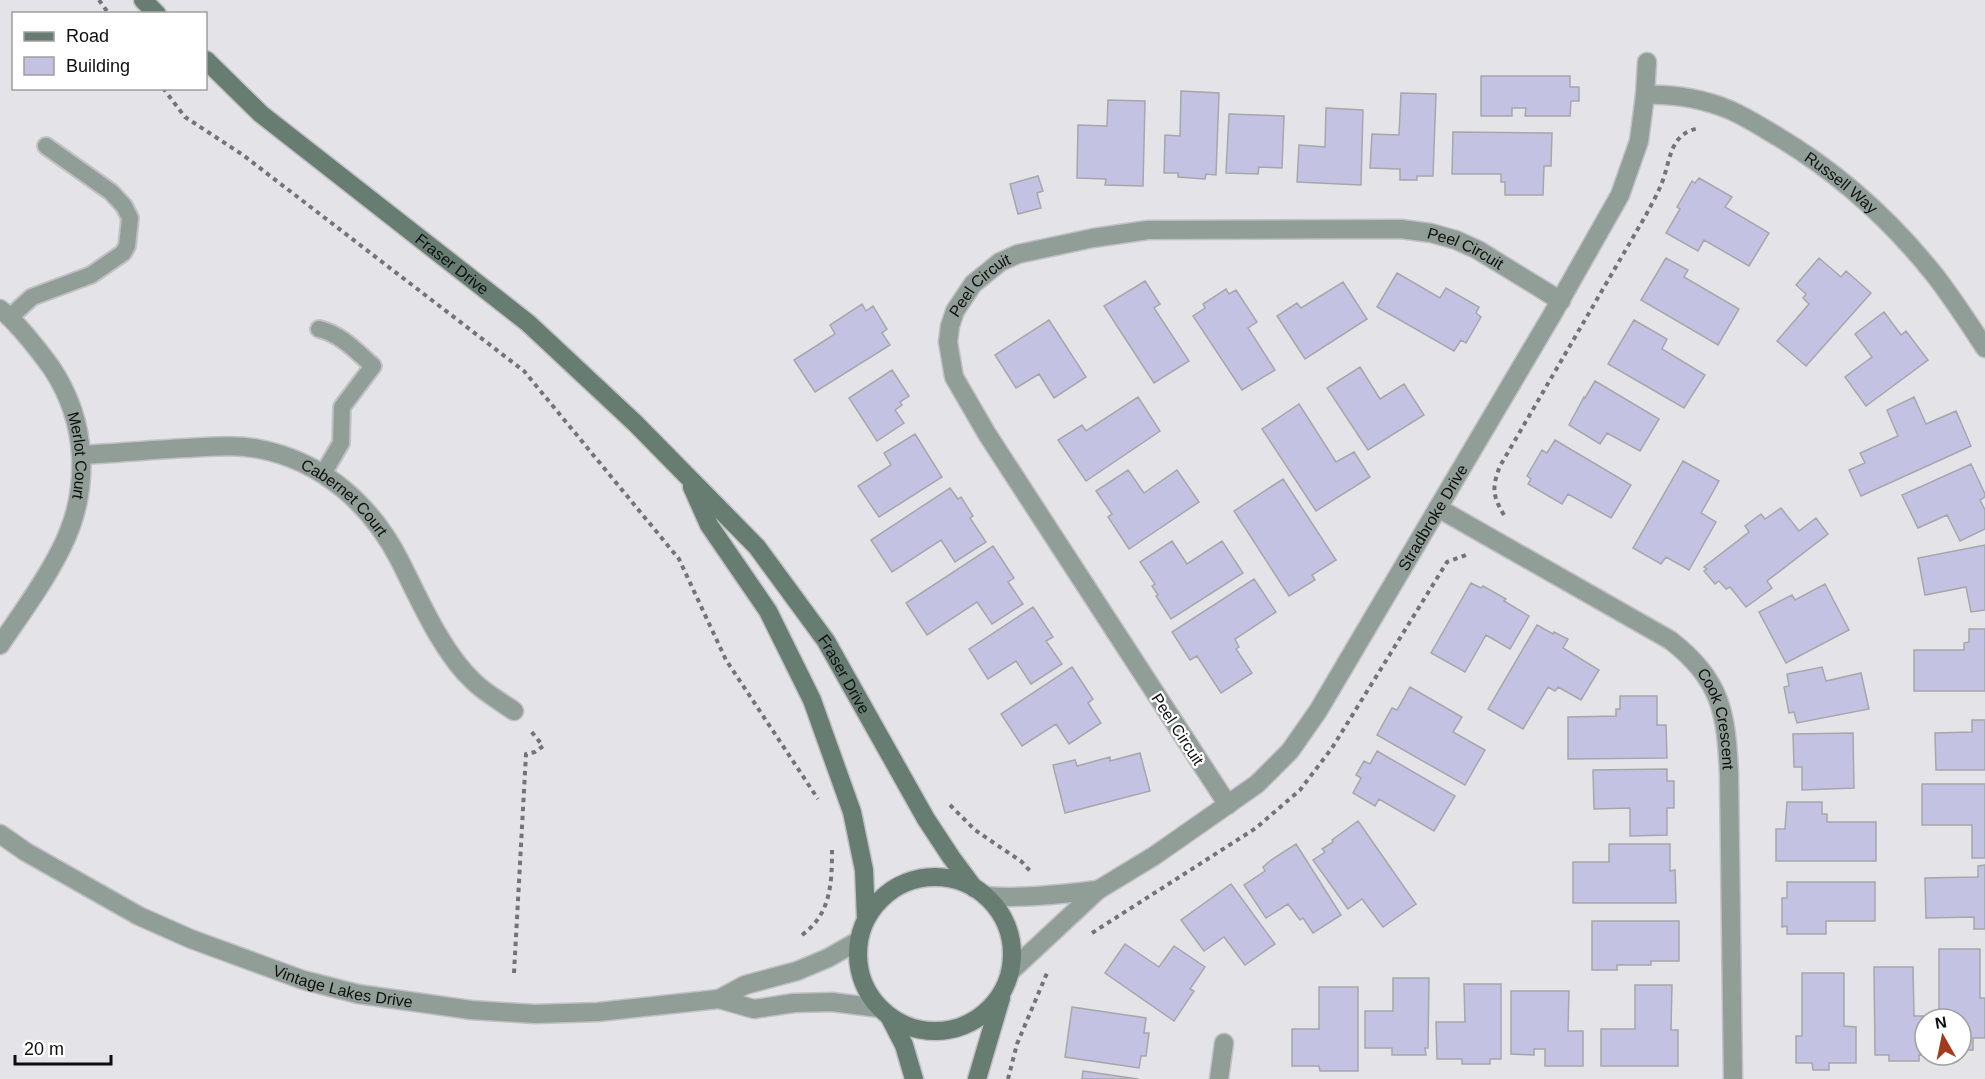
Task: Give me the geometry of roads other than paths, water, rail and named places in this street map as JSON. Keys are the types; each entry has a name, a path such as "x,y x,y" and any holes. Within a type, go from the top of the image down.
{"street":[{"path":"143,0 155,12"},
{"name":"Fraser Drive","path":"207,61 261,114 528,324 635,423 688,480 757,547 826,640 926,819 951,857 980,892"},
{"name":"Stradbroke Drive","path":"1007,980 1098,890 1154,856 1257,784 1290,751 1318,711 1561,301 1620,195 1639,141 1647,62"},
{"name":"Russell Way","path":"1645,95 1689,98 1733,111 1795,147 1854,190 1896,231 1932,272 1985,348"},
{"name":"Peel Circuit","path":"1228,805 963,396 954,377 948,342 950,326 963,297 973,284 1000,262 1018,254 1093,238 1148,230 1401,229 1431,232 1456,240 1478,250 1561,301"},
{"name":"Merlot Court","path":"0,645 48,573 62,547 80,492 81,456 75,417 69,397 43,356 5,313"},
{"name":"Cabernet Court","path":"81,456 200,447 245,447 289,457 323,474 358,501 380,527 399,558 422,606 457,663 473,681 514,711"},
{"name":"Fraser Drive","path":"688,480 709,525 768,611 812,700 840,774 859,841 864,870 866,919"},
{"name":"Cook Crescent","path":"1438,508 1670,640 1698,665 1719,698 1727,736 1729,773 1733,1079"},
{"name":"Vintage Lakes Drive","path":"0,834 26,852 139,916 191,939 303,980 358,994 471,1010 535,1014 598,1012 719,999 754,1009 794,1003 832,1002 884,1012"},
{"path":"914,1079 904,1045 884,1012 871,998 860,975 858,941 866,919 888,893 910,881 923,878 950,878 980,892 1002,917 1008,929 1012,956 977,1079"},
{"name":"Stradbroke Drive","path":"980,892 1025,897 1098,890"},
{"name":"Vintage Lakes Drive","path":"719,999 745,985 797,971 828,958 858,941"},
{"path":"884,1012 900,1023 924,1030 954,1029 983,1014 995,1002 1007,980"},
{"path":"1219,1079 1224,1043"}],"lane":[{"path":"5,313 32,297 91,276 123,253 127,246 129,218 124,206 111,192 46,146"},
{"path":"319,329 340,337 373,366 342,407 341,443 323,474"}]}
